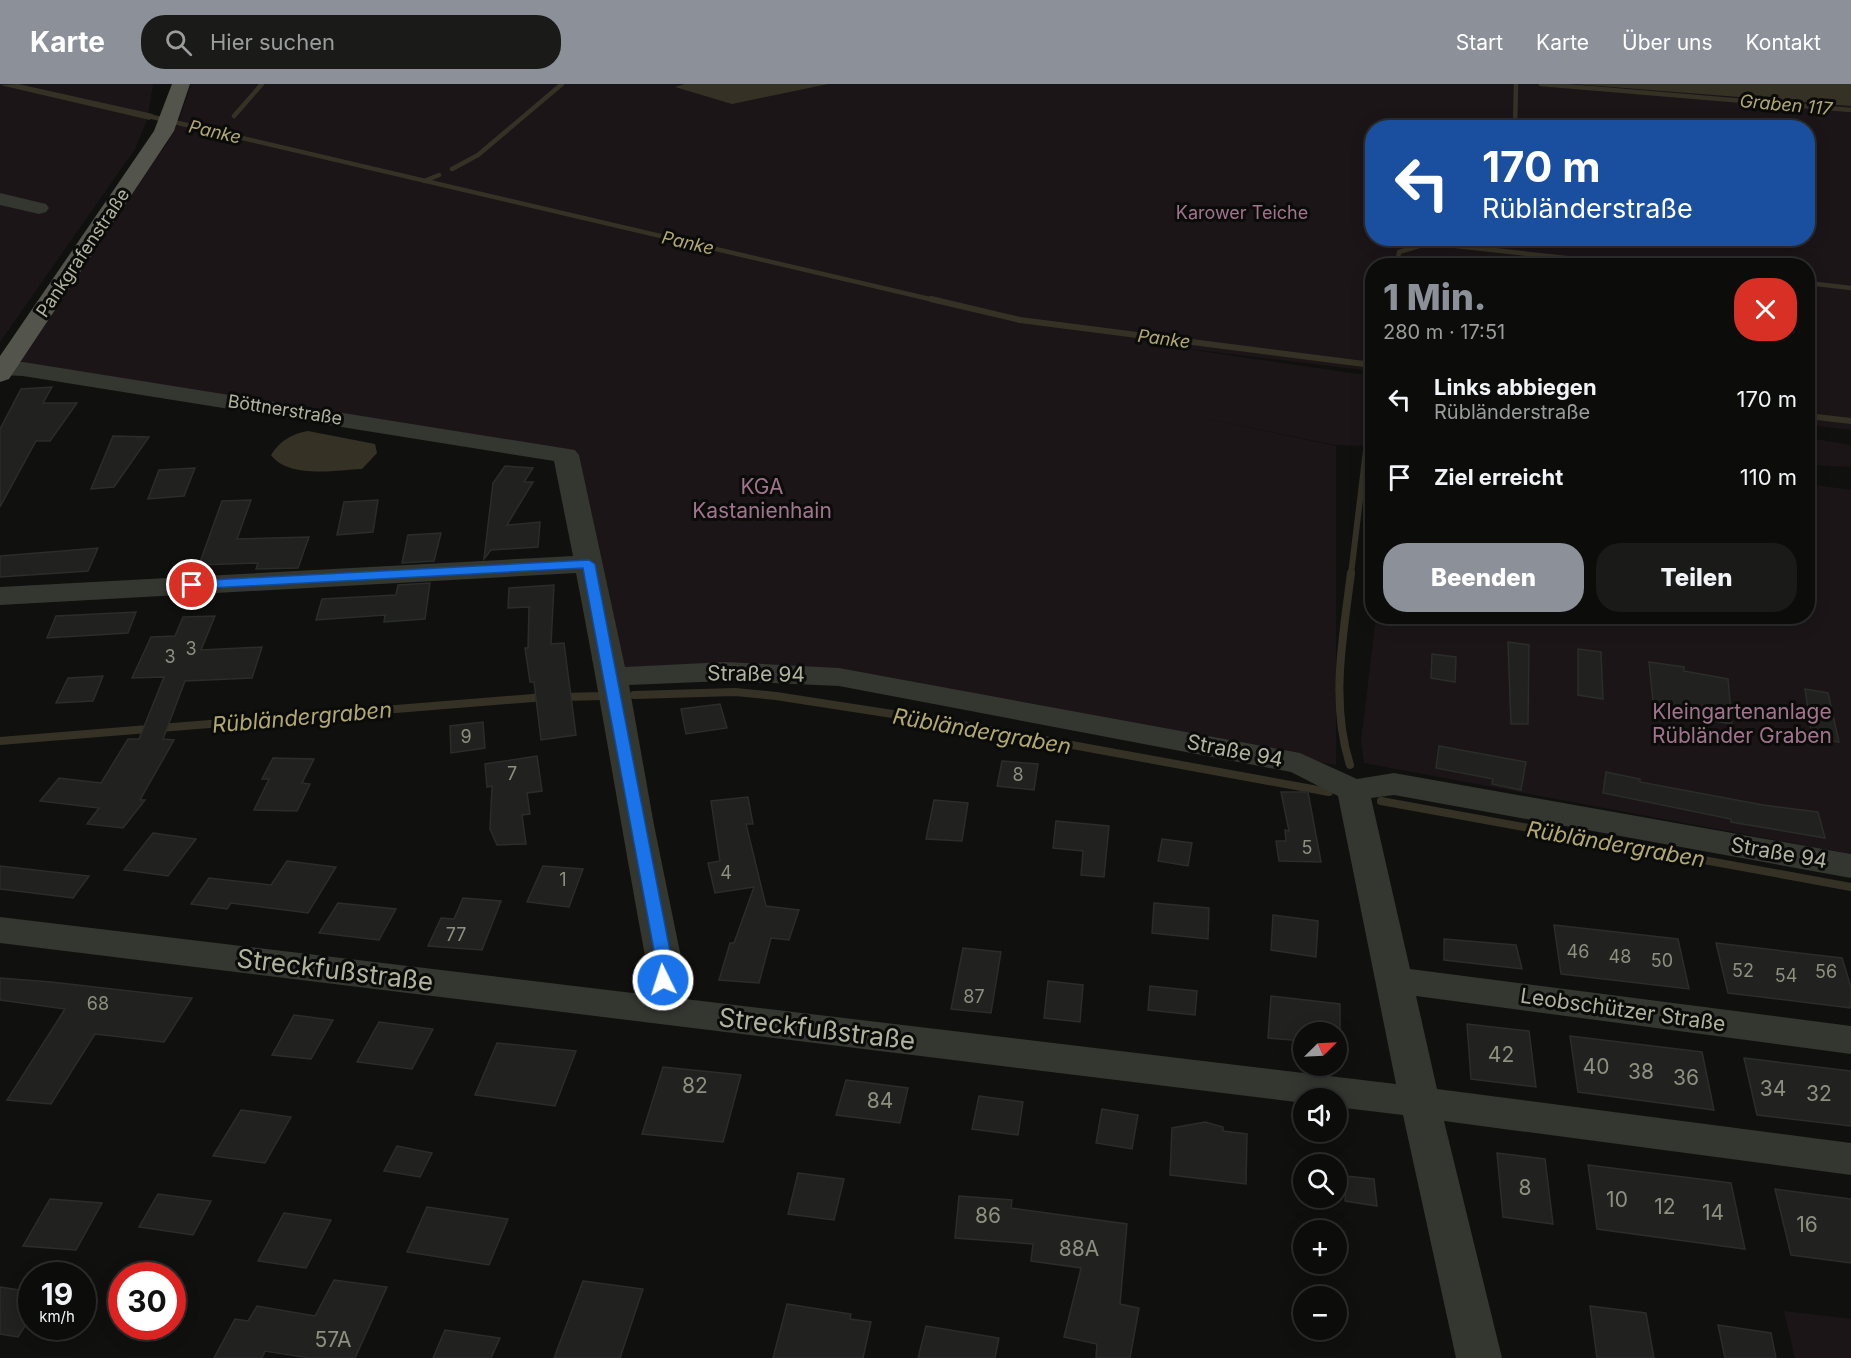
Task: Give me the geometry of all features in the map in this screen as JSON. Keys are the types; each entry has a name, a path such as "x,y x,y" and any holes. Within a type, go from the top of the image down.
{"main road":[{"name":"Pankgrafenstraße","path":"3,364 168,122 181,84"}],"street":[{"path":"0,199 39,208"},
{"name":"Böttnerstraße","path":"3,364 566,455 589,564"},
{"path":"0,596 589,564 666,972 655,1009"},
{"name":"Straße 94","path":"612,678 733,672 839,677 1300,763 1353,790 1394,784 1851,866"},
{"path":"1353,790 1420,1101 1479,1358"},
{"name":"Streckfußstraße","path":"0,930 1420,1101"},
{"name":"Leobschützer Straße","path":"1395,980 1851,1040"},
{"path":"1420,1101 1851,1159"}],"green space":[{"path":"0,84 153,84 147,120 135,149 0,342"},
{"path":"191,84 1851,84 1851,430 1815,426 1815,258 1365,258 1365,370 1165,346 1365,375 1365,446 1335,445 1198,417 1336,446 1336,765 884,676 729,667 621,669 577,451 18,362 147,166 170,139 180,118"},
{"path":"1815,439 1851,445 1851,467 1815,465"},
{"name":"Kleingartenanlage Rübländer Graben","path":"1815,485 1851,490 1851,854 1364,763 1361,742 1375,624 1815,624"},
{"path":"1784,1311 1851,1319 1851,1358 1795,1358"}],"shaded area":[{"path":"18,84 153,114 150,120 0,85"},
{"path":"685,84 828,84 732,104 675,87"},
{"path":"1574,84 1851,84 1851,106"},
{"path":"308,431 375,444 377,453 362,469 326,471 289,467 279,463 271,455 286,439"}],"building":[{"path":"52,387 43,403 77,403 50,441 36,441 0,507 0,429 21,389"},
{"path":"113,436 149,437 114,487 91,489"},
{"path":"505,466 533,468 524,482 533,482 507,525 540,522 538,547 491,550 484,559 493,483"},
{"path":"195,468 184,496 148,499 159,470"},
{"path":"251,500 237,539 309,537 298,568 256,569 258,563 199,565 222,501"},
{"path":"378,500 373,532 337,535 344,502"},
{"path":"441,533 434,561 402,563 408,535"},
{"path":"98,548 88,571 0,577 0,556"},
{"path":"430,583 425,619 384,622 385,615 316,620 322,599 396,595 398,585"},
{"path":"554,585 551,644 564,643 576,735 541,740 534,682 530,682 525,648 528,648 529,607 508,608 509,588"},
{"path":"136,612 128,633 47,638 56,616"},
{"path":"215,616 201,650 262,647 252,678 185,681 163,739 174,740 140,800 145,800 123,828 87,824 99,808 40,801 59,778 101,783 128,739 139,739 164,677 132,678 151,637 175,636 183,617"},
{"path":"1508,642 1529,645 1528,724 1511,724"},
{"path":"1578,649 1601,652 1603,699 1578,695"},
{"path":"1432,654 1456,657 1455,682 1431,678"},
{"path":"1649,662 1684,667 1684,671 1728,679 1732,724 1654,711"},
{"path":"103,676 93,701 56,703 68,678"},
{"path":"1805,689 1828,693 1839,742 1812,738"},
{"path":"720,704 727,728 686,734 681,709"},
{"path":"483,722 485,748 451,753 450,726"},
{"path":"1439,746 1526,762 1521,790 1492,784 1493,779 1436,768"},
{"path":"537,756 542,791 527,793 530,814 522,815 526,844 497,845 490,829 492,786 487,787 485,764"},
{"path":"273,758 314,759 302,783 310,784 297,811 254,810 269,779 262,779"},
{"path":"1002,761 1038,764 1034,790 997,786"},
{"path":"1606,772 1640,779 1640,782 1763,805 1818,812 1825,838 1731,822 1731,819 1603,793"},
{"path":"1281,792 1308,792 1321,862 1279,861 1276,841 1286,841 1285,830 1289,831"},
{"path":"748,797 753,824 746,824 766,906 799,910 789,940 771,938 759,983 719,980 730,943 734,943 754,887 715,893 708,863 720,861 711,801"},
{"path":"934,800 968,803 962,841 926,839"},
{"path":"1056,821 1109,826 1104,877 1081,875 1083,851 1053,848"},
{"path":"153,833 196,839 168,876 124,870"},
{"path":"1162,839 1192,843 1188,866 1158,861"},
{"path":"287,861 336,867 308,913 231,903 227,909 191,904 209,878 271,885"},
{"path":"0,866 89,876 73,898 0,889"},
{"path":"543,866 583,869 569,907 527,902"},
{"path":"463,898 501,901 482,950 428,946 441,918 454,919"},
{"path":"338,903 396,909 379,940 319,933"},
{"path":"1154,903 1209,908 1208,939 1152,933"},
{"path":"1273,915 1318,921 1316,957 1271,950"},
{"path":"1554,925 1678,939 1689,989 1561,974"},
{"path":"1444,939 1516,945 1522,969 1444,960"},
{"path":"1716,943 1842,958 1851,987 1851,1008 1728,993"},
{"path":"963,948 1001,952 991,1013 951,1009"},
{"path":"0,978 192,998 164,1042 95,1034 51,1104 7,1100 65,1009 0,1000"},
{"path":"1048,981 1083,985 1080,1022 1044,1018"},
{"path":"1150,986 1197,991 1195,1015 1148,1010"},
{"path":"1271,996 1340,1004 1340,1022 1293,1022 1293,1040 1268,1038"},
{"path":"294,1015 333,1020 311,1059 272,1055"},
{"path":"379,1022 433,1029 412,1069 357,1062"},
{"path":"1467,1024 1529,1031 1536,1087 1471,1079"},
{"path":"1570,1036 1702,1052 1714,1110 1578,1092"},
{"path":"497,1043 576,1051 555,1106 475,1095"},
{"path":"1744,1058 1851,1071 1851,1126 1757,1115"},
{"path":"663,1067 741,1075 723,1142 642,1134"},
{"path":"846,1080 908,1088 900,1123 836,1115"},
{"path":"979,1096 1023,1102 1018,1135 972,1129"},
{"path":"1102,1109 1138,1115 1132,1149 1096,1143"},
{"path":"241,1110 291,1117 265,1163 213,1156"},
{"path":"1205,1122 1223,1127 1223,1131 1247,1134 1246,1184 1170,1175 1172,1128"},
{"path":"397,1146 432,1153 420,1177 384,1171"},
{"path":"1497,1153 1545,1159 1553,1224 1503,1217"},
{"path":"1588,1165 1731,1183 1745,1249 1597,1229"},
{"path":"798,1173 844,1179 834,1220 788,1214"},
{"path":"1347,1176 1374,1179 1377,1206 1347,1201"},
{"path":"1775,1189 1851,1199 1851,1263 1791,1255"},
{"path":"158,1194 211,1201 193,1235 139,1227"},
{"path":"959,1196 1012,1200 1011,1208 1127,1224 1120,1304 1139,1308 1130,1358 1096,1358 1097,1344 1064,1337 1081,1268 1031,1261 1033,1244 955,1238"},
{"path":"50,1199 102,1203 76,1250 23,1246"},
{"path":"427,1207 508,1219 489,1265 407,1252"},
{"path":"284,1213 331,1220 306,1268 258,1261"},
{"path":"334,1280 387,1287 355,1358 309,1358 265,1351 262,1358 214,1358 235,1319 248,1321 257,1306 315,1316"},
{"path":"583,1281 643,1289 620,1358 554,1358"},
{"path":"0,1287 18,1290 18,1337 0,1334"},
{"path":"787,1304 851,1314 850,1319 871,1322 863,1358 773,1358"},
{"path":"1590,1306 1646,1313 1654,1358 1597,1358"},
{"path":"1718,1325 1771,1333 1776,1358 1725,1358"},
{"path":"926,1326 999,1338 995,1358 918,1358"},
{"path":"445,1330 500,1338 491,1358 433,1358"}],"waterway":[{"path":"234,116 262,84"},
{"path":"452,169 478,155 562,84"},
{"name":"Graben 117","path":"1515,120 1516,84"},
{"name":"Graben 117","path":"1541,84 1851,110"},
{"name":"Panke","path":"144,115 425,181"},
{"path":"425,181 439,175"},
{"name":"Panke","path":"425,181 938,301"},
{"path":"1398,258 1399,252 1419,246"},
{"path":"1456,246 1566,258"},
{"path":"1815,284 1851,288"},
{"name":"Panke","path":"931,299 1020,320 1365,364"},
{"name":"Panke","path":"1815,417 1851,421"},
{"name":"Rübländergraben","path":"1351,574 1365,459"},
{"name":"Rübländergraben","path":"1350,765 1344,741 1339,693 1351,573"},
{"name":"Rübländergraben","path":"634,695 735,692 776,696 957,724 1329,792"},
{"name":"Rübländergraben","path":"563,697 604,696"},
{"name":"Rübländergraben","path":"0,741 545,697"},
{"name":"Rübländergraben","path":"1381,801 1851,887"}],"route":[{"path":"192,585 589,564 616,696 637,825 666,972 663,980"}],"park label":[{"name":"Karower Teiche","path":"1242,213"},
{"name":"KGA Kastanienhain","path":"762,499"}]}
